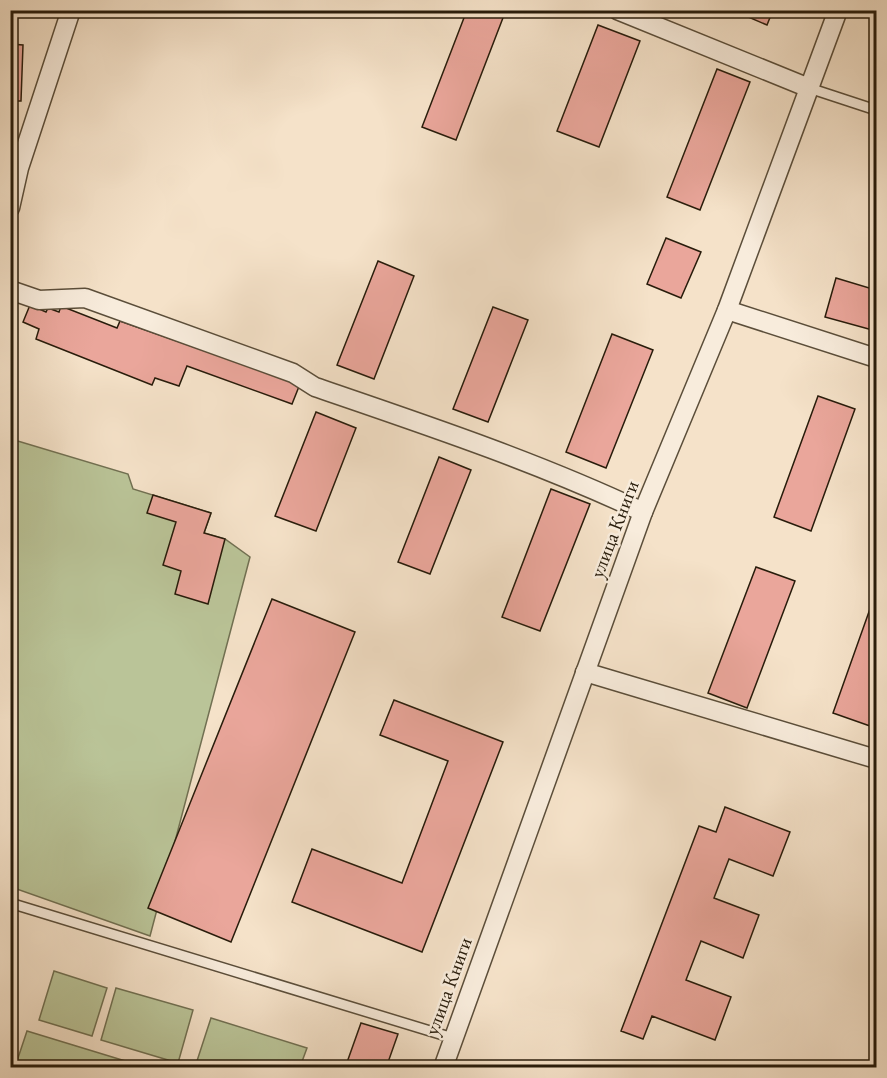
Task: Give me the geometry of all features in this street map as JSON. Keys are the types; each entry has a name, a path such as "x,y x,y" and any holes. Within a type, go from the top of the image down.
{"street":[{"path":"10,208 19,168 71,10"},
{"path":"617,10 809,88"},
{"name":"улица Книги","path":"443,1068 643,512 727,310 837,10"},
{"path":"10,290 39,300 85,298 193,335 293,373 315,387 512,456 643,512"},
{"path":"727,310 876,358"},
{"path":"585,672 876,759"}],"lane":[{"path":"809,88 876,110"},
{"path":"10,903 453,1038"}],"green space":[{"path":"11,439 128,474 133,489 211,513 204,533 225,539 250,557 150,936 11,887"},
{"path":"54,971 107,988 92,1036 39,1020"},
{"path":"116,988 193,1010 178,1063 101,1040"},
{"path":"211,1018 307,1048 300,1067 195,1067"},
{"path":"27,1031 145,1067 15,1067"}],"building":[{"path":"467,10 506,10 456,140 422,127"},
{"path":"732,10 773,10 767,25"},
{"path":"598,25 640,41 599,147 557,131"},
{"path":"10,44 23,45 21,101 10,101"},
{"path":"717,69 750,82 700,210 667,197"},
{"path":"666,238 701,252 681,298 647,284"},
{"path":"378,261 414,276 374,379 337,365"},
{"path":"836,278 876,290 876,331 825,317"},
{"path":"30,305 46,312 48,308 59,312 61,306 117,328 120,321 300,384 292,404 187,366 179,386 155,378 152,385 36,339 39,329 23,322"},
{"path":"493,307 528,320 488,422 453,409"},
{"path":"612,334 653,350 606,468 566,452"},
{"path":"818,396 855,409 811,531 774,517"},
{"path":"316,412 356,428 316,531 275,516"},
{"path":"439,457 471,470 430,574 398,562"},
{"path":"551,489 590,504 540,631 502,617"},
{"path":"153,495 211,513 204,533 225,539 208,604 175,594 181,571 163,565 176,522 147,513"},
{"path":"756,567 795,581 747,708 708,693"},
{"path":"876,592 876,708 870,726 833,713"},
{"path":"272,599 355,632 231,942 148,908"},
{"path":"394,700 503,742 422,952 292,902 312,849 402,883 448,761 380,735"},
{"path":"725,807 790,832 773,876 729,859 714,898 759,915 743,958 701,941 686,980 731,997 715,1040 652,1016 643,1039 621,1031 699,826 716,832"},
{"path":"361,1023 398,1034 386,1068 345,1068"}]}
